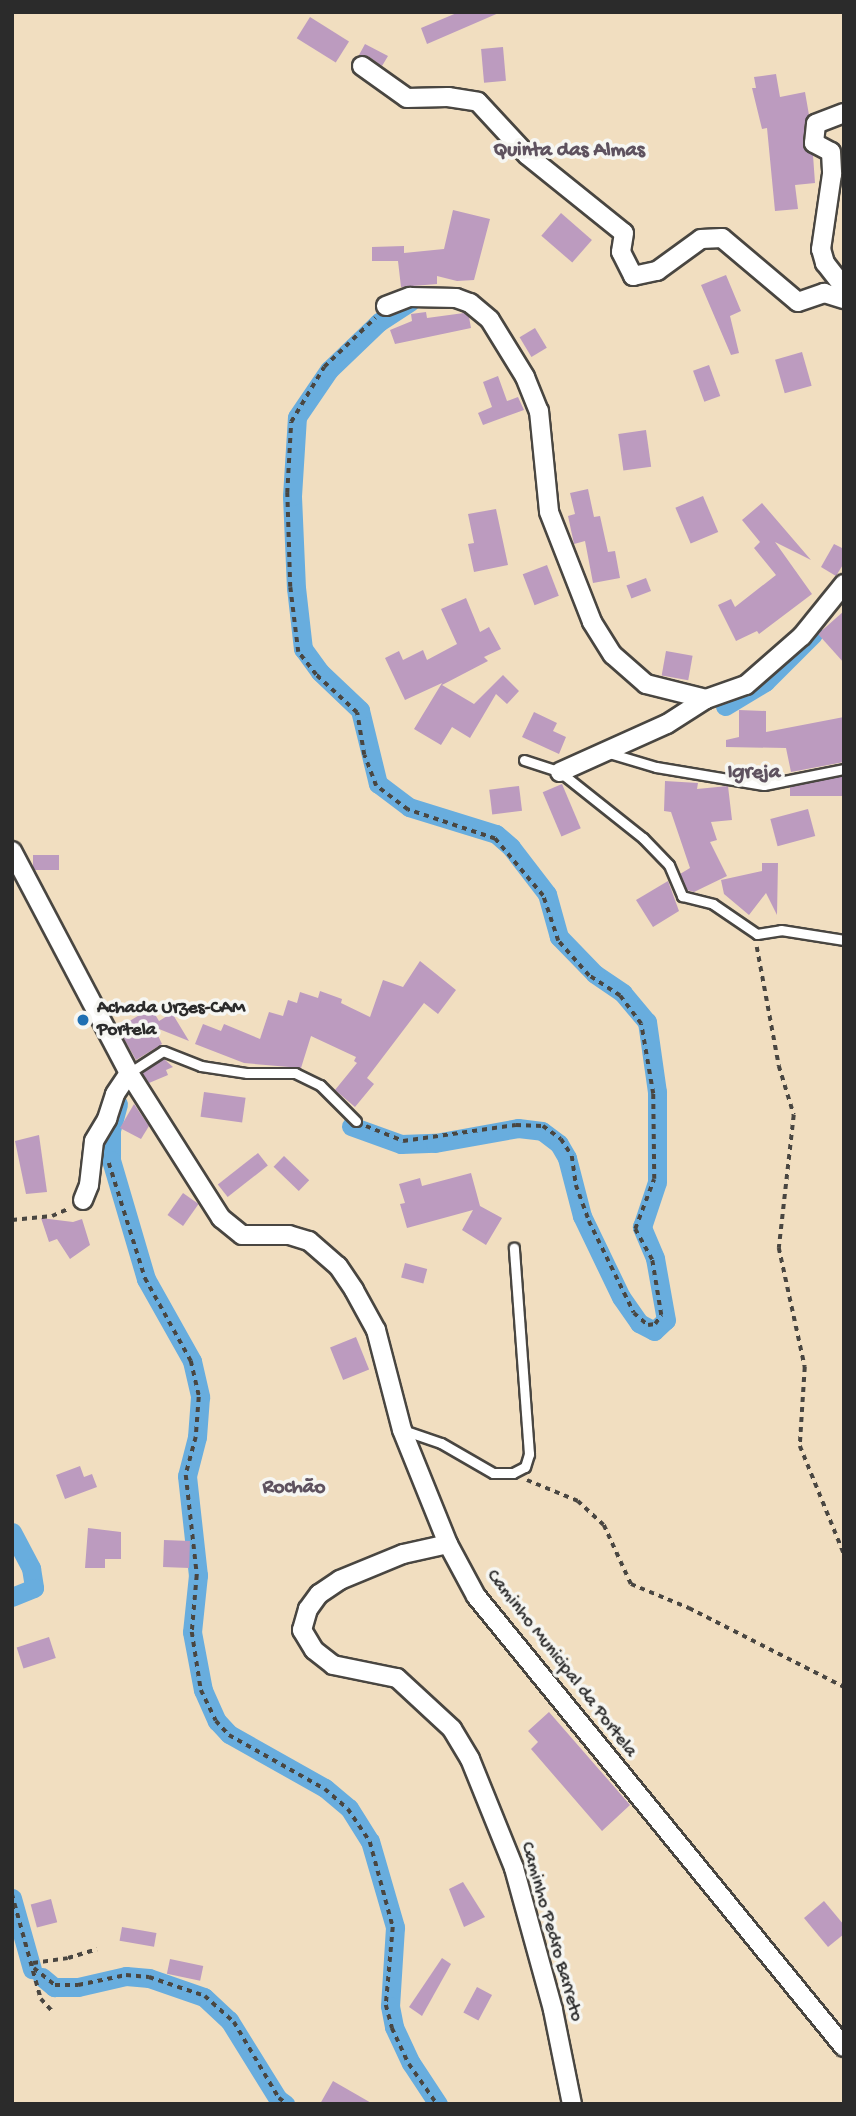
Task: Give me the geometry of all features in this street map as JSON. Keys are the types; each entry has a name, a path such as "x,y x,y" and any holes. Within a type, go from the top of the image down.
{"street":[{"path":"362,66 407,98 448,97 478,102 527,155 624,233 621,252 633,276 657,271 701,239 722,238 799,302 824,293 844,299"},
{"path":"844,113 816,124 814,144 831,152 832,174 821,249 825,263 844,287"},
{"path":"386,306 410,298 456,298 470,303 490,320 526,377 540,411 549,512 592,622 613,655 646,684 706,699"},
{"path":"560,772 667,723 706,699 746,685 802,636 844,584"},
{"name":"Caminho Municipal da Portela","path":"12,851 129,1073 229,1227 242,1236 289,1235 309,1241 338,1266 376,1330 402,1430 448,1544 476,1597 844,2047"},
{"path":"83,1200 89,1185 94,1141 107,1119 114,1094 129,1073"},
{"name":"Caminho Pedro Barreto","path":"448,1544 403,1554 340,1580 319,1594 308,1609 302,1629 314,1650 333,1665 397,1678 452,1729 470,1759 514,1868 553,2010 572,2104"}],"lane":[{"path":"607,752 656,767 764,785 844,769"},
{"path":"524,760 560,772 643,838 668,865 682,896 713,904 757,934 782,930 844,940"},
{"path":"129,1073 163,1051 201,1066 247,1073 295,1073 320,1085 356,1121"},
{"path":"402,1430 441,1443 493,1473 513,1473 525,1467 529,1454 514,1248"}],"path":[{"path":"356,1121 403,1141 516,1125 543,1126 561,1139 572,1156 576,1185 589,1221 634,1313 648,1325 655,1324 661,1315 652,1260 635,1229 654,1179 653,1094 641,1024 620,996 589,976 558,941 543,896 511,854 495,839 408,810 376,786 365,755 357,713 316,675 298,652 290,587 287,493 291,422 324,367 386,306"},
{"path":"757,934 757,949 779,1066 794,1115 779,1248 805,1367 800,1446 844,1554"},
{"path":"109,1160 145,1278 191,1361 199,1397 196,1437 186,1475 197,1575 192,1632 201,1690 216,1721 229,1735 325,1789 348,1809 370,1842 393,1927 386,2005 389,2017 409,2064 437,2104"},
{"path":"12,1220 52,1216 83,1200"},
{"path":"513,1473 578,1501 604,1525 631,1584 690,1608 844,1687"},
{"path":"12,1894 41,1999 52,2011"},
{"path":"33,1965 97,1949"},
{"path":"33,1965 55,1986 78,1985 126,1975 149,1977 205,1996 234,2022 279,2098 287,2104"}],"building":[{"path":"459,12 501,12 427,44 421,28"},
{"path":"310,17 349,41 336,63 297,38"},
{"path":"365,44 388,56 382,66 368,56 359,55"},
{"path":"503,47 506,81 484,83 481,49"},
{"path":"776,74 780,97 805,92 809,115 805,123 803,143 804,149 813,155 815,183 795,185 798,209 775,211 767,128 762,129 752,88 756,88 754,77"},
{"path":"453,210 490,219 474,280 457,281 437,276 437,284 401,287 398,261 372,261 372,247 404,246 404,253 444,249"},
{"path":"561,213 592,240 572,263 541,236"},
{"path":"726,275 741,311 730,316 739,353 731,355 701,285"},
{"path":"426,312 427,318 464,313 469,317 471,328 395,344 390,330 412,321 411,314"},
{"path":"535,328 547,348 531,357 520,337"},
{"path":"802,352 812,386 785,393 775,360"},
{"path":"709,365 720,396 704,402 693,371"},
{"path":"498,376 507,401 518,397 524,410 483,425 478,413 492,407 483,382"},
{"path":"646,430 651,467 623,471 618,434"},
{"path":"588,489 594,517 600,516 608,552 615,551 620,578 593,583 585,541 574,544 568,516 575,514 570,493"},
{"path":"703,496 718,532 691,544 675,508"},
{"path":"762,503 811,560 775,542 812,594 759,634 757,631 736,641 718,605 731,599 735,607 776,575 754,548 760,542 742,520"},
{"path":"496,509 508,565 474,572 468,544 474,543 468,514"},
{"path":"834,544 844,549 844,563 836,576 821,567"},
{"path":"547,565 559,596 535,605 523,574"},
{"path":"646,578 651,591 631,599 626,586"},
{"path":"466,598 480,632 489,627 501,649 484,657 488,661 442,685 474,704 503,675 519,691 507,704 496,694 470,738 452,727 441,745 414,729 442,683 405,700 385,658 399,651 403,660 423,650 427,660 457,644 441,609"},
{"path":"844,611 844,663 818,634"},
{"path":"666,651 693,656 688,680 662,676"},
{"path":"739,710 766,711 766,732 844,717 844,762 791,772 786,748 726,747 726,740 739,737"},
{"path":"534,712 557,723 553,731 566,737 559,754 522,737"},
{"path":"790,776 844,776 844,796 790,796"},
{"path":"665,781 698,783 697,789 728,786 732,820 711,822 717,840 710,842 727,876 694,892 687,890 680,874 690,868 671,812 664,811"},
{"path":"562,784 581,828 561,836 543,792"},
{"path":"519,786 522,811 492,814 489,790"},
{"path":"808,809 815,836 778,846 770,819"},
{"path":"33,855 59,855 59,870 33,870"},
{"path":"762,863 778,863 777,915 766,893 749,915 724,894 721,880 762,871"},
{"path":"668,881 679,911 653,927 636,900"},
{"path":"420,961 456,990 438,1014 424,1003 367,1078 374,1084 355,1107 335,1090 357,1063 354,1061 356,1057 311,1036 301,1068 244,1063 195,1044 203,1024 221,1031 224,1024 260,1039 269,1012 283,1016 288,1000 297,1003 300,992 318,998 320,991 342,999 341,1003 370,1017 383,980 403,987"},
{"path":"151,1008 159,1021 172,1013 189,1041 154,1027 162,1044 136,1060 118,1028"},
{"path":"164,1059 173,1067 166,1070 168,1075 149,1083 142,1073"},
{"path":"204,1092 246,1098 242,1123 201,1117"},
{"path":"134,1104 149,1126 141,1139 120,1128"},
{"path":"39,1135 47,1192 26,1194 15,1141"},
{"path":"258,1153 268,1166 228,1197 218,1184"},
{"path":"284,1156 309,1180 299,1191 274,1167"},
{"path":"471,1173 480,1206 502,1218 486,1245 462,1230 473,1210 407,1228 400,1204 405,1203 399,1184 420,1178 422,1186"},
{"path":"183,1193 199,1204 183,1226 168,1215"},
{"path":"41,1218 73,1222 82,1219 90,1245 70,1259 57,1239 49,1242"},
{"path":"405,1263 427,1269 423,1283 401,1277"},
{"path":"356,1337 369,1369 343,1380 330,1347"},
{"path":"80,1466 84,1477 92,1474 97,1487 65,1499 56,1475"},
{"path":"88,1528 121,1532 121,1559 105,1559 105,1568 85,1568"},
{"path":"164,1540 190,1541 189,1568 163,1567"},
{"path":"49,1637 56,1658 23,1668 17,1648"},
{"path":"549,1712 630,1805 602,1831 531,1749 538,1742 528,1731"},
{"path":"463,1882 485,1917 464,1927 449,1889"},
{"path":"51,1899 57,1922 37,1928 31,1904"},
{"path":"824,1901 844,1925 844,1934 828,1947 804,1918"},
{"path":"122,1927 156,1933 154,1947 120,1941"},
{"path":"442,1958 451,1964 422,2016 409,2007"},
{"path":"170,1959 203,1966 200,1981 167,1974"},
{"path":"477,1987 492,1995 478,2021 463,2013"},
{"path":"333,2081 373,2104 320,2104"}],"waterway":[{"path":"351,1126 401,1144 435,1143 518,1128 542,1131 559,1144 567,1158 582,1216 621,1297 639,1323 654,1331 666,1320 655,1258 642,1227 657,1182 657,1092 647,1022 623,993 595,974 559,937 547,894 511,847 496,834 409,807 378,784 360,710 320,672 303,649 296,588 292,496 297,417 329,370 379,322 410,302"},
{"path":"725,706 765,682 813,634"},
{"path":"118,1104 111,1131 111,1160 146,1279 192,1361 200,1397 197,1437 187,1476 198,1575 192,1632 203,1690 217,1721 229,1734 325,1788 349,1808 370,1841 395,1927 390,2006 394,2027 411,2063 438,2104"},
{"path":"12,1532 31,1568 34,1588 12,1597"},
{"path":"12,1898 32,1969"},
{"path":"42,1977 54,1987 78,1987 126,1976 149,1978 204,1997 229,2020 278,2099 285,2104"}],"place":[{"name":"Achada Urzes-CAM Portela","path":"83,1020"}],"district":[{"name":"Quinta das Almas","path":"569,152"},
{"name":"Igreja","path":"754,774"},
{"name":"Rochão","path":"294,1489"}]}
